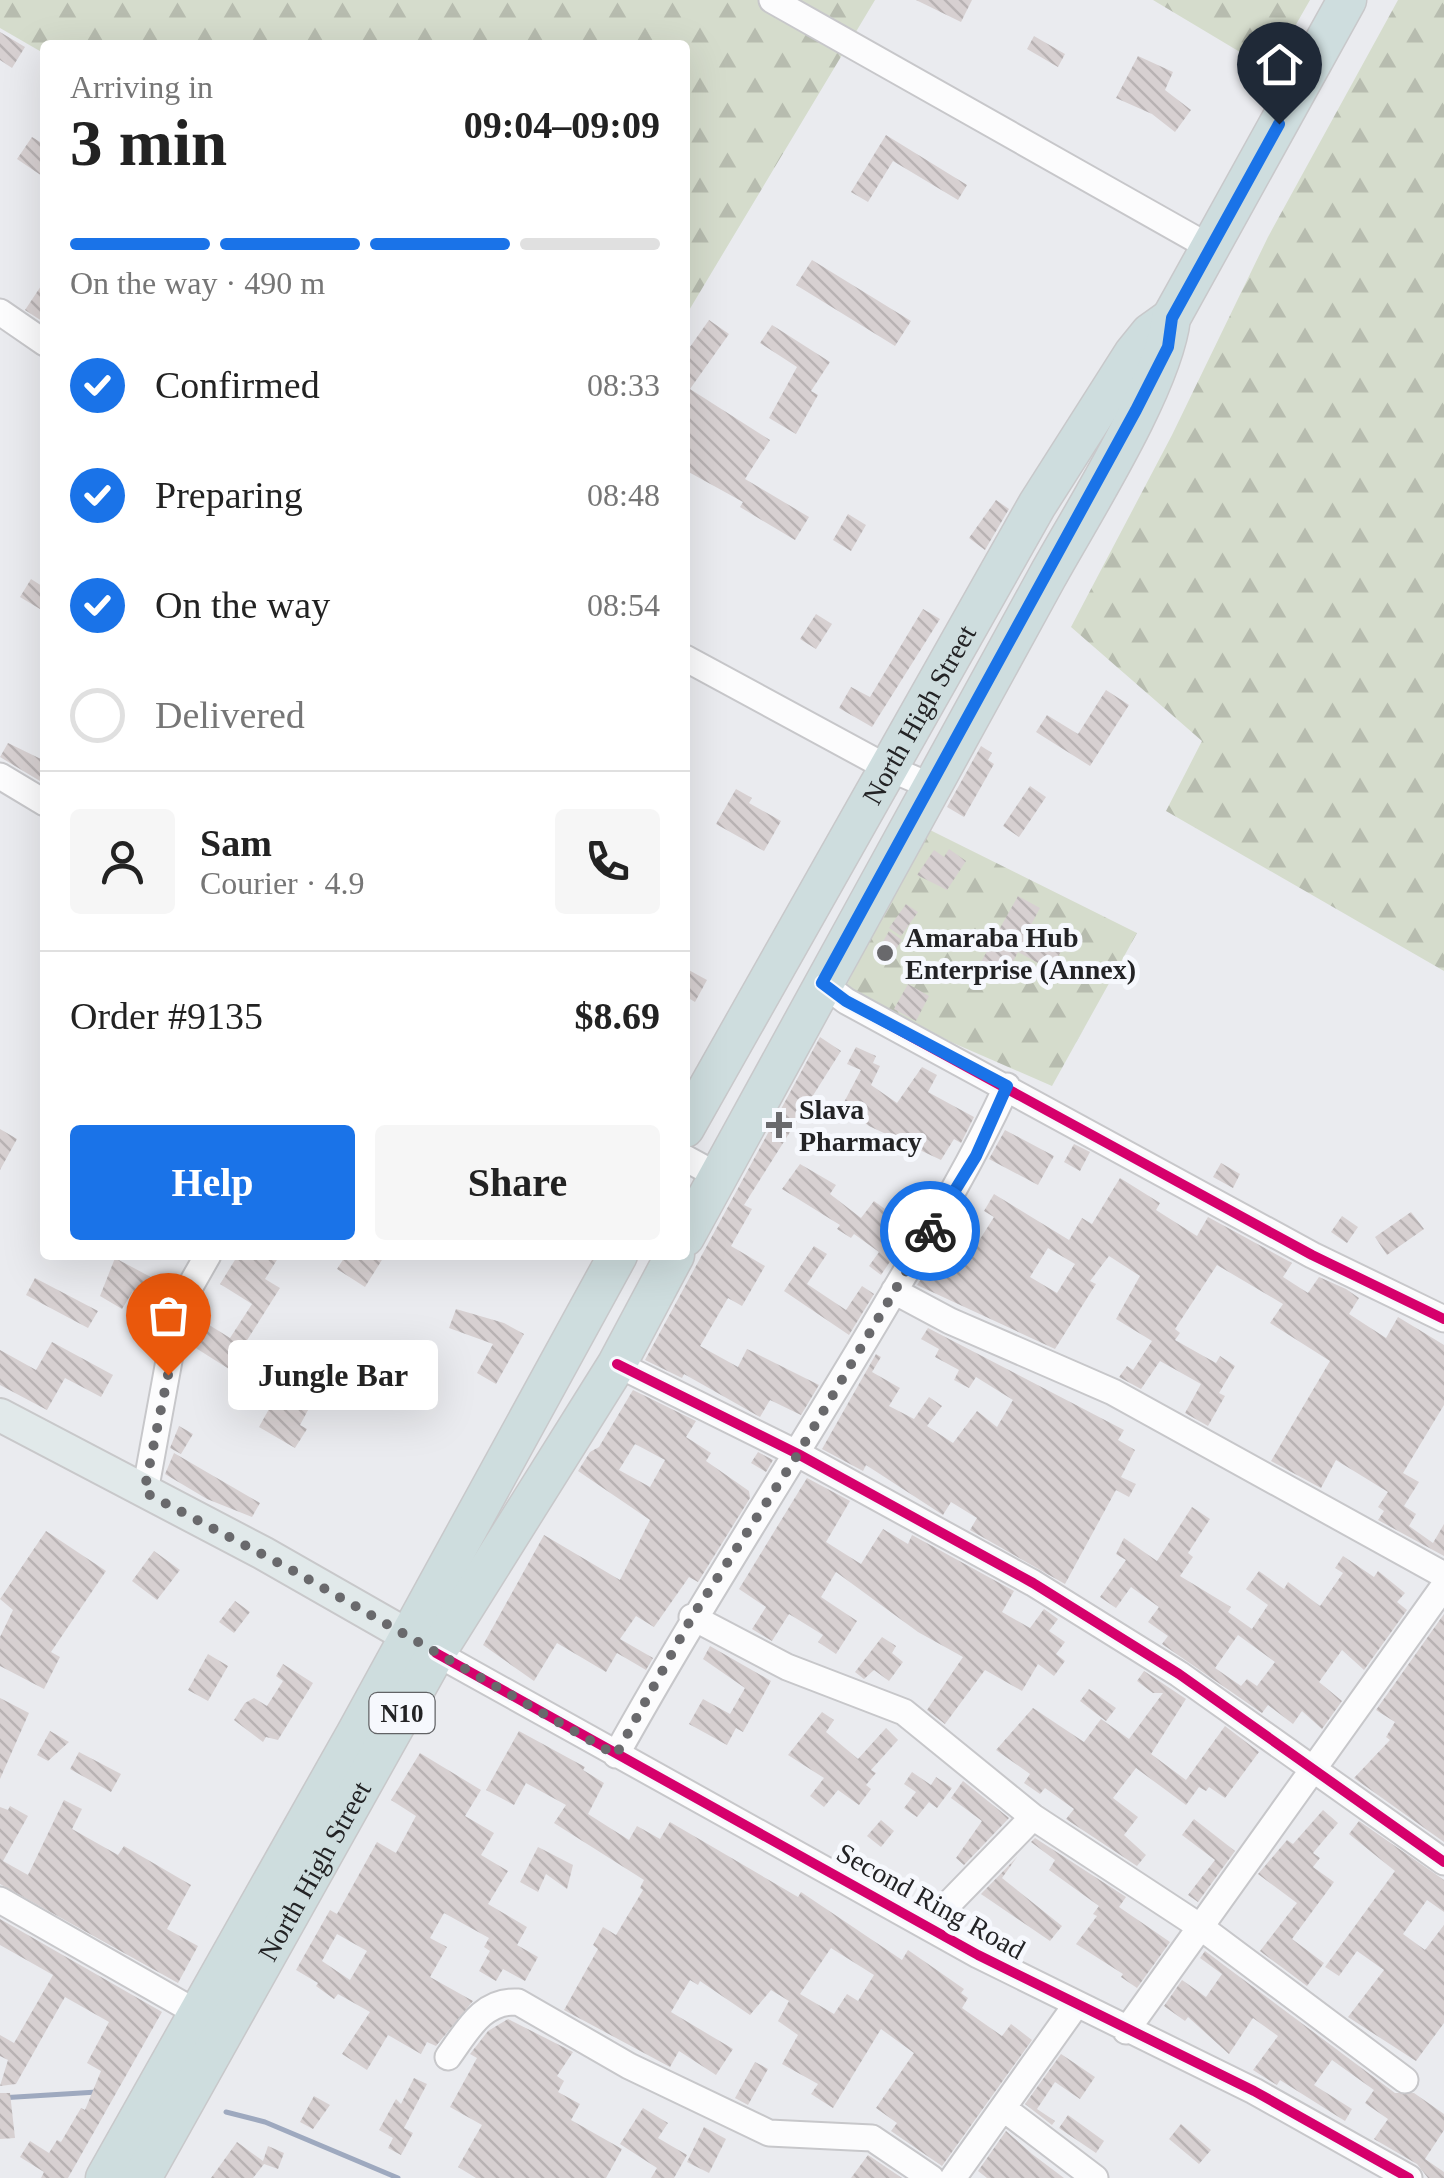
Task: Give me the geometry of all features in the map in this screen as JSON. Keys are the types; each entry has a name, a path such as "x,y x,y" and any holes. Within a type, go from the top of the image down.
{"highway":[{"name":"North High Street","path":"690,1119 886,767 1090,421 1142,343 1172,318 1347,0"},
{"name":"North High Street","path":"690,1228 822,983 934,787 1153,379 1168,347 1172,318"},
{"name":"North High Street","path":"142,2178 422,1644 615,1260"},
{"name":"North High Street","path":"105,2178 198,2014 422,1644 617,1364 673,1260"}],"main road":[{"path":"0,1415 422,1644"}],"street":[{"path":"772,0 1211,248"},
{"path":"0,312 40,340"},
{"path":"690,661 886,767 934,787"},
{"path":"0,776 40,800"},
{"path":"822,983 846,1001 1312,1255 1444,1319"},
{"path":"616,1755 692,1617 798,1454 976,1156 1007,1086"},
{"path":"690,1161 718,1176"},
{"path":"144,1492 179,1306 205,1260"},
{"path":"894,1291 950,1321 1146,1408 1444,1576"},
{"path":"617,1364 798,1454 1033,1582 1179,1674 1444,1862"},
{"path":"1126,2031 1444,1586"},
{"path":"692,1617 787,1667 904,1712 1033,1817 1202,1928 1406,2080"},
{"name":"Second Ring Road","path":"422,1644 928,1925 1126,2031 1254,2091 1409,2178"},
{"path":"928,1925 1033,1817"},
{"path":"0,1900 198,2014"},
{"path":"448,2057 483,2011 501,2001 518,2002 629,2066 770,2132 872,2138 931,2178"},
{"path":"954,2178 1076,2004"},
{"path":"1003,2108 1095,2178"}],"green space":[{"path":"0,0 875,0 690,309 690,40 40,40 40,51 0,28"},
{"path":"1153,0 1310,0 1270,70"},
{"path":"1398,0 1444,0 1444,971 1166,811 1202,741 1071,627 1172,435 1268,237"},
{"path":"928,829 1137,933 1052,1086 951,1042 846,986"}],"building":[{"path":"916,0 972,0 961,22"},
{"path":"0,32 25,47 12,68 0,60"},
{"path":"1034,36 1065,54 1058,67 1027,49"},
{"path":"1138,56 1173,72 1165,90 1191,110 1175,132 1152,114 1116,98"},
{"path":"1262,59 1278,69 1262,94 1246,84"},
{"path":"886,135 967,185 958,200 893,161 868,202 851,192"},
{"path":"32,137 40,142 40,175 17,159"},
{"path":"812,260 911,321 895,346 796,285"},
{"path":"40,288 40,320 25,310"},
{"path":"709,320 729,334 690,389 690,347"},
{"path":"772,325 830,362 811,391 818,395 796,434 769,418 797,367 760,343"},
{"path":"690,389 770,440 745,479 809,517 795,540 740,507 743,502 690,473"},
{"path":"996,500 1009,509 985,550 969,538"},
{"path":"848,514 866,525 851,551 833,540"},
{"path":"31,579 40,585 40,609 20,597"},
{"path":"923,609 940,619 872,727 839,708 851,687 870,697"},
{"path":"816,614 832,624 816,649 800,639"},
{"path":"1106,690 1129,705 1090,766 1036,732 1047,715 1078,734"},
{"path":"8,743 40,759 40,781 0,757"},
{"path":"981,746 992,753 988,760 994,764 964,817 947,807"},
{"path":"1030,786 1046,797 1019,837 1003,826"},
{"path":"736,789 752,798 749,803 781,821 764,851 716,824"},
{"path":"949,849 966,861 947,890 917,875 934,850 944,857"},
{"path":"1018,896 1040,908 1031,925 1065,944 1051,970 1018,952 1002,982 977,969"},
{"path":"906,904 918,912 901,936 889,928"},
{"path":"889,931 902,940 888,961 876,954"},
{"path":"690,971 707,980 695,1002 690,999"},
{"path":"908,984 929,996 916,1021 894,1009"},
{"path":"820,1037 841,1051 744,1205 752,1209 731,1246 765,1266 742,1306 728,1298 700,1346 738,1367 747,1349 819,1385 801,1415 770,1400 760,1417 684,1374 682,1378 645,1360"},
{"path":"856,1047 876,1056 873,1063 880,1066 871,1085 897,1103 922,1067 937,1075 928,1092 974,1117 961,1143 954,1139 941,1160 869,1126 842,1106 861,1070 847,1064"},
{"path":"0,1129 17,1139 0,1170"},
{"path":"1005,1130 1054,1156 1038,1185 989,1159"},
{"path":"1074,1144 1090,1152 1080,1171 1064,1162"},
{"path":"1221,1163 1240,1174 1233,1188 1213,1177"},
{"path":"800,1164 836,1185 830,1194 861,1218 874,1201 912,1229 881,1275 869,1266 879,1252 854,1234 851,1238 837,1229 840,1225 782,1189"},
{"path":"1120,1178 1160,1203 1156,1210 1197,1236 1208,1217 1292,1263 1283,1277 1308,1293 1319,1277 1346,1289 1359,1298 1349,1314 1386,1338 1398,1317 1444,1345 1444,1405 1403,1473 1419,1482 1404,1506 1416,1514 1409,1526 1433,1543 1444,1524 1444,1556 1378,1520 1384,1511 1378,1507 1388,1492 1336,1460 1321,1488 1271,1461 1330,1361 1270,1323 1283,1304 1217,1265 1175,1329 1180,1333 1175,1340 1216,1363 1220,1356 1235,1366 1219,1393 1225,1396 1208,1426 1185,1413 1201,1384 1160,1361 1141,1389 1119,1377 1127,1366 1133,1370 1152,1341 1116,1319 1140,1276 1109,1256 1090,1281 1096,1284 1055,1349 917,1285 949,1237 975,1247 994,1217 984,1211 994,1194 1069,1240 1082,1218 1092,1224","holes":["1048,1248 1075,1264 1057,1293 1030,1277"]},
{"path":"1411,1212 1424,1229 1387,1255 1375,1237"},
{"path":"1342,1216 1358,1227 1347,1243 1331,1232"},
{"path":"814,1246 827,1254 807,1284 846,1310 862,1286 874,1294 849,1335 784,1291"},
{"path":"114,1260 162,1283 152,1302 133,1291 122,1309 100,1296"},
{"path":"235,1260 277,1260 265,1279 280,1288 229,1369 191,1345 206,1323 230,1338 252,1304 220,1284"},
{"path":"343,1260 382,1260 365,1287 337,1269"},
{"path":"35,1278 98,1311 88,1328 26,1295"},
{"path":"456,1309 504,1323 524,1334 496,1384 477,1373 493,1344 449,1328"},
{"path":"928,1328 1124,1430 1118,1440 1135,1450 1121,1477 1136,1484 1129,1497 1116,1490 1065,1584 970,1530 977,1518 951,1502 943,1515 866,1465 863,1471 822,1449 876,1354 881,1357 872,1372 900,1388 889,1406 914,1419 929,1397 942,1406 927,1426 953,1443 977,1411 997,1427 1013,1400 976,1377 969,1388 954,1380 959,1370 935,1357 939,1349 921,1339"},
{"path":"52,1342 113,1375 101,1397 65,1378 47,1410 0,1385 0,1350 36,1370"},
{"path":"345,1342 396,1371 375,1406 329,1378 333,1372 329,1369"},
{"path":"284,1382 314,1399 300,1425 307,1429 295,1448 259,1427"},
{"path":"633,1390 696,1421 686,1437 711,1453 706,1461 749,1491 750,1498 698,1582 689,1577 654,1627 636,1616 620,1639 653,1658 646,1670 617,1653 606,1672 557,1643 534,1681 483,1645 544,1535 620,1580 650,1520 578,1471 590,1452 599,1447","holes":["635,1444 665,1460 650,1487 619,1470"]},
{"path":"179,1426 193,1434 181,1454 170,1448"},
{"path":"758,1452 773,1460 766,1472 751,1463"},
{"path":"174,1453 260,1503 252,1517 207,1499 165,1474"},
{"path":"807,1478 850,1501 826,1542 861,1564 883,1529 908,1544 912,1535 1014,1591 1002,1612 1030,1628 1044,1609 1058,1619 1049,1631 1065,1642 1056,1654 1065,1661 1054,1676 1038,1664 1022,1691 985,1670 945,1724 927,1710 963,1657 918,1632 836,1572 821,1597 857,1621 836,1654 818,1642 823,1635 789,1614 772,1641 752,1629 766,1607 739,1589"},
{"path":"1192,1507 1210,1519 1188,1553 1193,1557 1180,1576 1231,1607 1228,1612 1252,1629 1268,1605 1246,1589 1259,1571 1284,1589 1288,1582 1320,1606 1343,1573 1335,1568 1343,1556 1374,1577 1378,1571 1405,1593 1397,1602 1407,1610 1364,1670 1342,1650 1319,1682 1342,1701 1322,1729 1302,1711 1293,1724 1268,1705 1262,1713 1162,1644 1168,1636 1148,1622 1159,1607 1131,1587 1116,1608 1100,1597 1126,1560 1116,1554 1124,1538 1157,1561","holes":["1238,1635 1275,1662 1257,1686 1247,1679 1241,1686 1215,1668"]},
{"path":"46,1531 106,1571 51,1652 60,1657 44,1689 0,1666 0,1637 13,1610 0,1599"},
{"path":"154,1551 180,1570 157,1600 132,1581"},
{"path":"235,1601 250,1612 234,1633 219,1622"},
{"path":"1444,1614 1444,1842 1354,1778 1390,1740 1386,1737 1395,1722 1376,1710"},
{"path":"882,1637 896,1646 892,1653 903,1662 889,1681 874,1670 864,1679 855,1672"},
{"path":"710,1646 771,1681 743,1732 736,1728 727,1745 689,1724 703,1699 730,1714 745,1688 703,1659"},
{"path":"208,1654 228,1666 208,1701 188,1690"},
{"path":"283,1664 313,1683 278,1740 266,1737 263,1742 234,1720 245,1703 254,1698 267,1706 283,1681 276,1676"},
{"path":"1144,1671 1186,1699 1151,1754 1186,1780 1225,1726 1259,1752 1225,1798 1209,1787 1206,1791 1199,1787 1186,1805 1136,1768 1113,1798 1138,1817 1124,1835 1146,1855 1137,1866 1066,1819 1074,1809 1045,1788 1040,1794 1024,1783 1030,1774 996,1750 1033,1708 1084,1742 1101,1719 1129,1739 1163,1693 1153,1693 1137,1681"},
{"path":"1089,1689 1116,1708 1106,1721 1080,1701"},
{"path":"0,1698 29,1713 0,1779"},
{"path":"822,1712 834,1720 826,1732 858,1759 886,1728 898,1740 871,1770 876,1773 866,1785 871,1789 859,1805 838,1790 824,1807 810,1796 824,1778 788,1755"},
{"path":"50,1731 69,1742 48,1761 37,1755"},
{"path":"519,1731 585,1767 583,1770 604,1783 588,1814 629,1840 637,1826 660,1839 670,1822 798,1897 801,1892 902,1960 908,1950 964,1989 961,1993 968,1998 962,2008 1002,2036 1011,2024 1032,2040 942,2166 891,2131 897,2123 876,2108 914,2053 881,2029 833,2108 811,2094 818,2084 782,2064 798,2035 778,2021 789,2001 771,1990 750,2015 700,1981 698,1985 690,1980 671,2012 733,2049 716,2075 679,2051 670,2067 564,2010 598,1949 593,1945 603,1927 616,1935 643,1890 640,1888 644,1880 554,1823 566,1805 526,1783 514,1805 486,1790","holes":["831,1948 874,1975 858,2001 847,1994 834,2014 800,1994"]},
{"path":"79,1752 121,1774 111,1792 70,1769"},
{"path":"420,1753 481,1790 465,1816 494,1833 481,1855 508,1871 488,1904 527,1927 517,1945 538,1957 525,1981 503,1969 496,1981 479,1971 490,1951 484,1947 489,1938 444,1913 430,1938 447,1947 430,1977 473,2001 436,2046 427,2042 421,2054 388,2035 367,2070 342,2054 370,2012 338,1994 334,1999 316,1986 318,1983 296,1970 330,1910 337,1914 377,1842 396,1853 416,1816 391,1800","holes":["337,1934 367,1951 350,1980 322,1961"]},
{"path":"912,1772 931,1785 936,1777 952,1788 937,1808 929,1802 917,1817 904,1808 916,1792 904,1784"},
{"path":"963,1781 1009,1818 964,1865 956,1858 982,1821 951,1798"},
{"path":"64,1800 82,1809 72,1829 118,1855 124,1846 191,1885 167,1929 198,1946 178,1983 0,1884 0,1807 8,1810 10,1806 28,1816 3,1861 28,1875"},
{"path":"1323,1810 1338,1823 1313,1853 1320,1858 1313,1867 1334,1882 1292,1939 1324,1963 1307,1986 1260,1951 1297,1903 1258,1874 1287,1840 1293,1844"},
{"path":"1194,1819 1235,1851 1198,1902 1188,1895 1215,1860 1182,1835"},
{"path":"881,1820 894,1831 881,1847 867,1836"},
{"path":"1359,1821 1444,1880 1444,1912 1427,1900 1403,1934 1425,1950 1444,1925 1444,2023 1416,2061 1348,2017 1384,1970 1357,1951 1339,1976 1325,1967 1395,1871 1349,1834"},
{"path":"1035,1838 1126,1897 1119,1907 1170,1942 1137,1988 1121,1977 1123,1974 1076,1944 1097,1916 1093,1914 1099,1906 1049,1870 1055,1860 1031,1842"},
{"path":"538,1847 573,1865 567,1889 546,1874 538,1892 520,1882"},
{"path":"1017,1857 1002,1878 1062,1926 1050,1941 981,1894"},
{"path":"0,1919 162,2012 68,2178 41,2178 44,2172 20,2157 30,2141 49,2153 57,2140 61,2142 81,2108 85,2110 101,2071 87,2063 109,2022 65,1997 16,2084 0,2086 8,2060 0,2056 0,2035 14,2043 53,1975 0,1945"},
{"path":"1205,1951 1395,2093 1414,2093 1444,2114 1444,2130 1425,2159 1444,2172 1444,2178 1428,2178 1417,2164 1374,2139 1388,2119 1365,2103 1374,2090 1332,2060 1314,2085 1352,2109 1345,2121 1280,2080 1277,2085 1253,2070 1278,2036 1253,2018 1229,2054 1188,2017 1185,2021 1164,2006 1182,1980 1206,1997 1222,1974 1200,1958"},
{"path":"508,2019 573,2052 557,2076 564,2081 558,2092 580,2104 571,2120 622,2149 606,2178 476,2178 458,2167 482,2125 450,2107 477,2058 470,2054 488,2031"},
{"path":"1061,2054 1095,2077 1080,2099 1055,2082 1037,2109 1055,2121 1052,2125 1025,2104"},
{"path":"755,2062 768,2069 748,2105 735,2098"},
{"path":"414,2078 427,2084 404,2128 413,2133 401,2155 388,2148 393,2138 379,2130 396,2099 401,2104"},
{"path":"0,2093 10,2093 15,2138 0,2139"},
{"path":"314,2096 330,2105 313,2129 300,2122"},
{"path":"643,2108 668,2123 658,2138 687,2155 674,2178 651,2178 657,2168 620,2144"},
{"path":"1068,2115 1104,2141 1096,2153 1059,2128"},
{"path":"1181,2124 1211,2150 1199,2164 1169,2139"},
{"path":"704,2127 726,2139 709,2173 687,2162"},
{"path":"1006,2131 1064,2178 987,2178 978,2171"},
{"path":"237,2142 263,2161 268,2146 284,2153 278,2169 264,2164 253,2178 211,2178"},
{"path":"868,2155 902,2178 851,2178"}],"waterway":[{"path":"0,2098 97,2092"},
{"path":"226,2112 265,2122 398,2178"}],"cycle path":[{"path":"822,983 846,1001 1312,1255 1444,1319"},
{"path":"617,1364 798,1454 1033,1583 1179,1674 1444,1862"},
{"path":"436,1653 978,1955 1254,2091 1409,2178"}],"way so far":[{"path":"168,1375 144,1492 263,1553 616,1755 692,1617 798,1454 930,1231"}],"place":[{"name":"Amaraba Hub Enterprise (Annex)","path":"885,953"},
{"name":"Slava Pharmacy","path":"779,1125"},
{"name":"Jungle Bar","path":"168,1375"}],"route":[{"path":"930,1231 976,1156 1007,1086 846,1001 822,983 934,787 1153,379 1168,347 1172,318 1279,124"}]}
